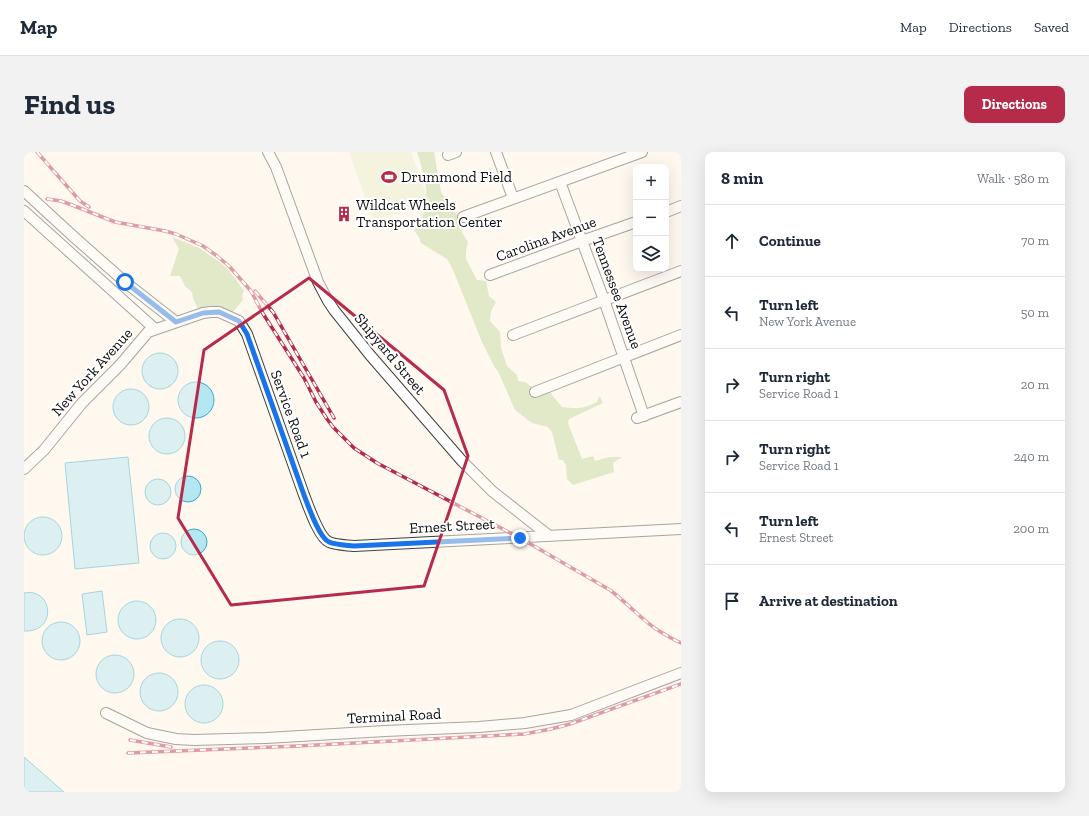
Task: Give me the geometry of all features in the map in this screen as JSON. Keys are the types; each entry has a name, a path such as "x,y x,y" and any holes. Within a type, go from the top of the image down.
{"street":[{"name":"Shipyard Street","path":"268,152 282,181 318,282 328,301 370,355 462,461 492,491 548,536"},
{"path":"496,152 513,198"},
{"path":"463,217 642,152"},
{"name":"Tennessee Avenue","path":"560,182 624,357 640,417 681,402"},
{"path":"24,191 125,282 176,322"},
{"path":"669,211 681,206"},
{"path":"24,211 156,329"},
{"name":"Carolina Avenue","path":"490,275 633,223"},
{"path":"513,335 681,271"},
{"name":"New York Avenue","path":"24,469 44,450 82,403 120,365 148,332 203,313 215,312"},
{"name":"Service Road 1","path":"215,312 239,321 247,334 304,495 312,516 323,537"},
{"path":"535,392 681,335"},
{"name":"Ernest Street","path":"323,537 328,542 354,546 681,529"},
{"name":"Terminal Road","path":"106,713 147,733 176,739 194,740 266,738 479,727 529,722 571,715 588,710 681,673"}],"highlighted area":[{"path":"309,278 444,390 468,456 424,586 231,605 178,518 204,350"}],"green space":[{"name":"Drummond Field","path":"349,152 411,152 429,202 374,222"},
{"path":"417,152 434,152 441,192 459,218 460,229 468,242 466,259 477,280 486,281 489,296 496,302 491,311 490,321 500,332 501,348 507,366 517,375 518,381 525,382 534,388 548,384 552,395 562,407 576,408 588,406 597,402 598,398 600,397 603,403 569,419 568,423 582,459 593,456 595,461 609,457 622,457 613,463 614,472 573,485 567,479 566,465 563,460 559,460 552,432 548,427 532,423 515,410 498,371 482,342 453,270 447,259 421,243 414,230 424,212 426,202 425,183"},
{"path":"172,237 199,248 227,268 244,291 242,295 243,300 232,313 200,313 193,298 192,292 185,286 180,276 170,276 179,249"}],"water":[{"path":"164,353 173,358 177,364 177,378 173,384 164,389 156,389 147,384 143,378 142,367 147,358 153,354"},
{"path":"200,382 209,387 213,393 213,407 209,413 200,418 192,418 183,413 179,407 178,396 183,387 189,383"},
{"path":"135,389 144,394 148,400 148,414 144,420 135,425 127,425 118,420 114,414 113,403 118,394 124,390"},
{"path":"171,418 180,423 184,429 184,443 180,449 171,454 163,454 154,449 150,443 149,432 154,423 160,419"},
{"path":"128,457 139,563 75,569 65,463"},
{"path":"188,476 197,480 201,489 197,498 188,502 179,498 175,489 179,480"},
{"path":"158,479 167,483 171,492 167,501 158,505 149,501 145,492 149,483"},
{"path":"39,517 47,517 57,522 61,529 61,543 57,550 47,555 39,555 29,550 27,547 24,540 24,532 29,522 32,520"},
{"path":"194,529 203,533 207,542 203,551 194,555 185,551 181,542 185,533"},
{"path":"163,533 172,537 176,546 172,555 163,559 154,555 150,546 154,537"},
{"path":"102,591 107,632 87,635 82,594"},
{"path":"24,593 34,593 41,597 46,603 48,610 47,618 42,625 35,630 24,631"},
{"path":"133,601 141,601 151,606 155,613 155,627 151,634 141,639 133,639 123,634 121,631 118,624 118,616 123,606 126,604"},
{"path":"176,619 184,619 194,624 198,631 198,645 194,652 184,657 176,657 166,652 164,649 161,642 161,634 166,624 169,622"},
{"path":"57,622 65,622 75,627 79,634 79,648 75,655 65,660 57,660 47,655 45,652 42,645 42,637 47,627 50,625"},
{"path":"216,641 224,641 234,646 238,653 238,667 234,674 224,679 216,679 206,674 204,671 201,664 201,656 206,646 209,644"},
{"path":"111,655 119,655 129,660 133,667 133,681 129,688 119,693 111,693 101,688 99,685 96,678 96,670 101,660 104,658"},
{"path":"155,673 163,673 173,678 177,685 177,699 173,706 163,711 155,711 145,706 143,703 140,696 140,688 145,678 148,676"},
{"path":"200,685 208,685 218,690 222,697 222,711 218,718 208,723 200,723 190,718 188,715 185,708 185,700 190,690 193,688"},
{"path":"24,757 64,792 24,792"}],"railway":[{"path":"37,152 80,201 89,207"},
{"path":"47,199 61,201 115,222 176,234 203,246 229,266 251,291 262,312 304,378 316,402 327,419 354,448 377,463 520,538 610,590 656,629 681,643"},
{"path":"255,291 273,312 334,418"},
{"path":"128,753 524,734 570,724 681,684"},
{"path":"130,740 171,747"}],"place":[{"name":"Drummond Field","path":"389,177"},
{"name":"Wildcat Wheels Transportation Center","path":"344,214"}],"route":[{"path":"125,282 176,322 203,313 212,312 219,312 239,321 247,334 312,516 324,539 328,542 354,546 520,538"}]}
